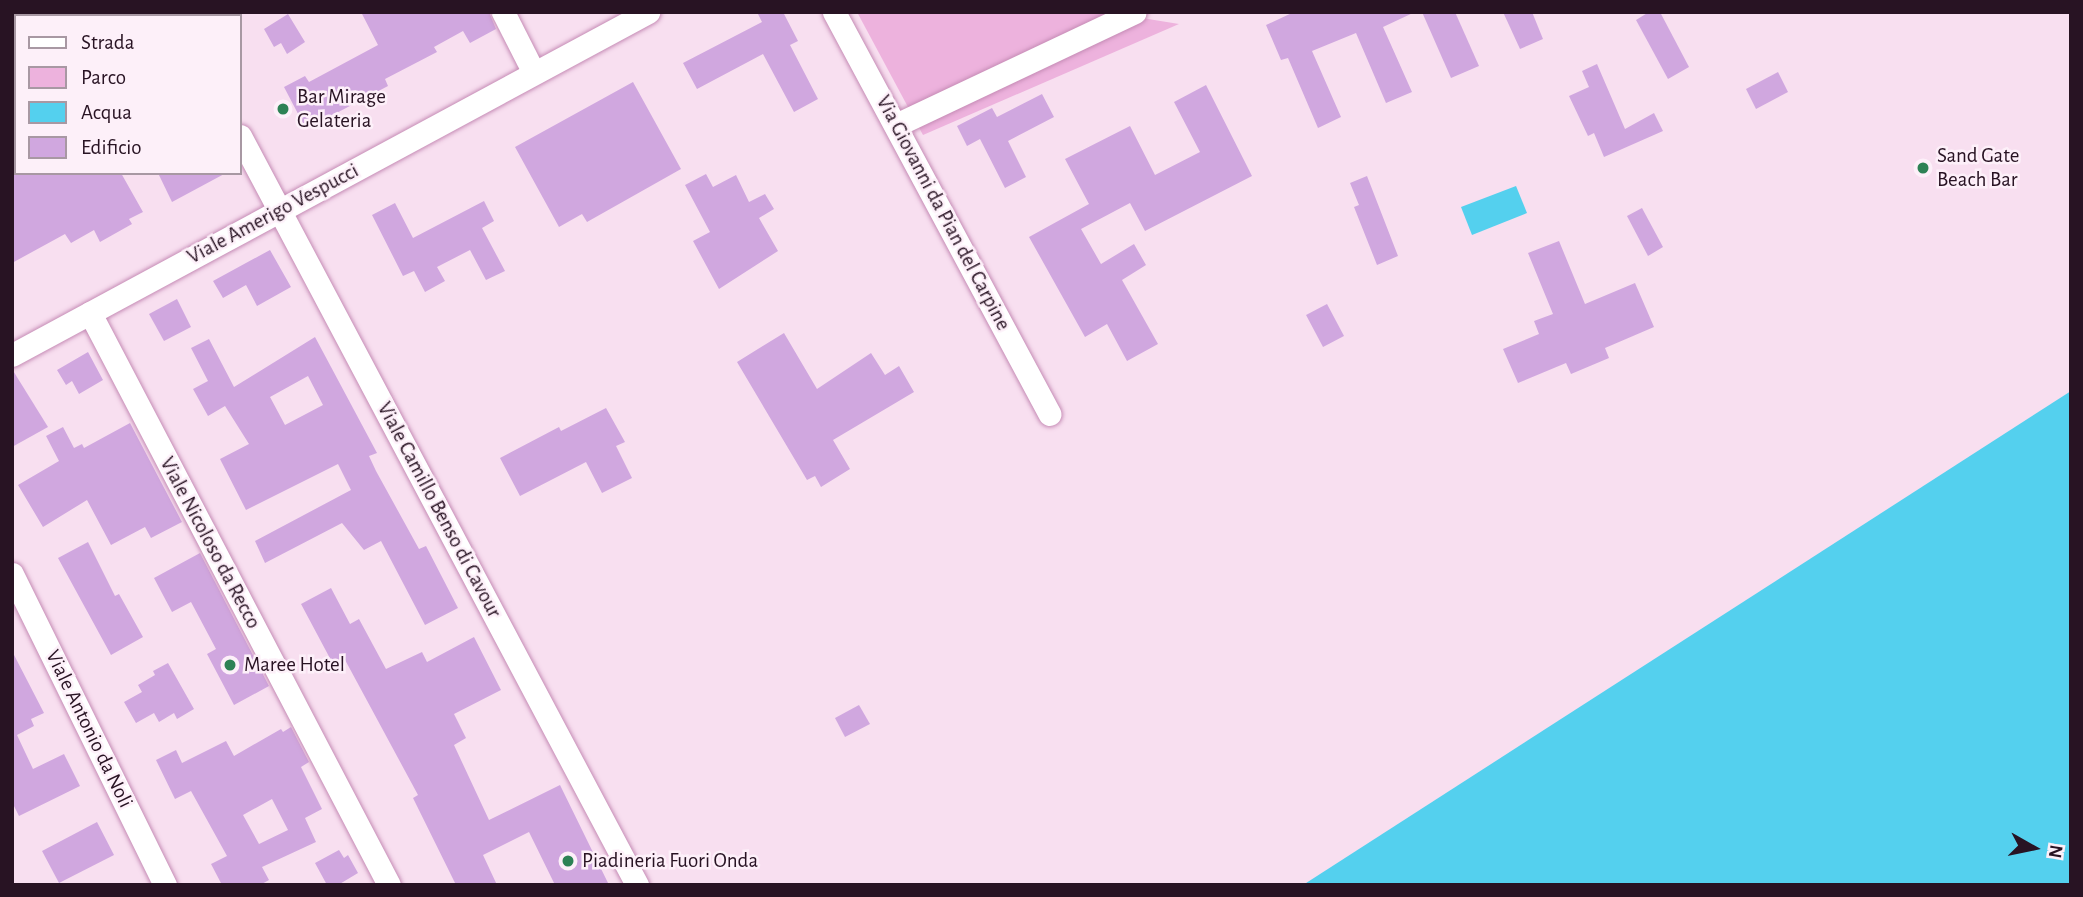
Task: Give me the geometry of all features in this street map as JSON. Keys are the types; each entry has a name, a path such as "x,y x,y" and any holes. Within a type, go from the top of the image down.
{"street":[{"path":"503,12 534,73"},
{"name":"Viale Amerigo Vespucci","path":"12,355 648,12"},
{"name":"Via Giovanni da Pian del Carpine","path":"834,12 1050,414"},
{"path":"896,125 1135,12"},
{"name":"Viale Camillo Benso di Cavour","path":"242,140 637,885"},
{"name":"Viale Nicoloso da Recco","path":"90,313 389,885"},
{"name":"Viale Antonio da Noli","path":"12,574 165,885"}],"green space":[{"path":"857,12 1105,12 1179,24 923,135"}],"water":[{"path":"1516,186 1527,213 1472,235 1461,207"},
{"path":"2071,391 2071,885 1303,885"}],"building":[{"path":"361,12 489,12 496,29 470,43 463,31 434,47 437,52 385,79 388,86 306,129 284,87 305,76 309,82 378,45"},
{"path":"757,12 783,12 798,41 790,45 818,99 794,112 763,54 697,89 683,63 762,22"},
{"path":"1294,12 1415,12 1383,27 1412,92 1386,103 1356,33 1312,51 1341,117 1318,128 1288,58 1281,60 1266,25"},
{"path":"1422,12 1455,12 1479,66 1451,78"},
{"path":"1503,12 1532,12 1543,39 1520,49"},
{"path":"1649,12 1660,12 1689,67 1668,79 1636,20"},
{"path":"288,14 305,42 287,54 281,43 274,47 264,29"},
{"path":"1597,64 1625,129 1654,113 1663,131 1604,157 1594,133 1588,136 1569,96 1589,87 1582,71"},
{"path":"1778,72 1788,92 1756,109 1746,89"},
{"path":"633,82 681,169 587,222 582,214 559,227 515,147"},
{"path":"1206,85 1252,176 1145,231 1130,203 1081,229 1101,264 1134,244 1146,265 1122,280 1158,344 1127,361 1107,324 1085,337 1029,237 1089,204 1065,159 1130,126 1155,175 1200,152 1174,102"},
{"path":"1042,94 1054,117 1008,141 1026,177 1005,188 980,139 967,146 957,126 992,108 997,117"},
{"path":"12,173 122,175 143,212 129,219 132,224 100,242 94,230 71,243 65,234 12,263"},
{"path":"706,174 713,187 736,175 749,202 765,194 774,209 759,218 778,251 719,289 693,241 710,232 685,185"},
{"path":"159,175 222,175 172,202"},
{"path":"1367,176 1398,256 1377,265 1354,207 1359,205 1350,183"},
{"path":"484,201 494,221 482,228 505,271 486,280 470,250 437,267 445,281 425,292 414,271 403,276 372,215 395,203 413,238"},
{"path":"1642,208 1663,247 1648,256 1627,216"},
{"path":"1559,241 1585,304 1635,283 1654,327 1605,348 1609,358 1571,374 1566,363 1518,383 1503,349 1539,334 1534,321 1553,314 1528,253"},
{"path":"270,250 291,287 257,306 246,285 223,298 213,281"},
{"path":"177,299 191,327 164,341 149,314"},
{"path":"1327,304 1344,336 1323,347 1306,315"},
{"path":"784,333 817,389 871,353 885,375 899,366 914,392 833,440 850,469 821,487 815,476 807,480 737,362"},
{"path":"315,337 377,453 369,456 376,471 419,549 426,546 458,608 425,625 381,541 364,550 342,523 265,563 255,541 351,490 338,464 246,510 220,459 249,444 225,406 208,416 193,389 208,381 191,348 209,339 234,387","holes":["308,376 323,405 285,425 270,397"]},
{"path":"88,352 103,380 79,394 72,381 66,385 57,370"},
{"path":"12,369 48,427 12,447"},
{"path":"606,408 625,442 616,446 632,478 602,493 586,462 520,496 500,458 559,427 561,431"},
{"path":"130,423 182,522 151,538 145,527 111,545 87,500 43,527 18,485 59,461 46,436 63,427 74,448 82,444 84,448"},
{"path":"88,542 115,596 119,594 143,637 111,655 58,558"},
{"path":"200,553 269,686 234,705 207,654 216,649 191,602 172,612 154,578"},
{"path":"331,588 350,624 359,619 386,669 422,652 427,662 474,637 501,690 454,714 466,738 454,745 489,820 560,785 609,885 555,885 529,832 483,855 497,885 456,885 413,798 418,795 344,658 333,664 301,604"},
{"path":"12,651 44,713 31,719 34,726 17,735 33,769 64,754 80,786 19,816 12,802"},
{"path":"168,663 194,709 177,719 174,713 159,722 154,713 136,723 124,702 142,692 138,685 155,675 153,671"},
{"path":"859,705 870,724 845,737 835,718"},
{"path":"291,727 309,762 301,767 322,809 305,818 316,842 262,867 269,880 260,885 222,885 211,864 227,856 191,791 175,799 156,760 176,750 182,763 226,741 234,756 281,729 283,732","holes":["272,799 288,830 259,844 243,815"]},
{"path":"97,822 114,855 59,883 42,851"},
{"path":"339,850 344,858 348,855 358,873 338,885 327,885 315,863"}],"place":[{"name":"Bar Mirage Gelateria","path":"283,109"},
{"name":"Sand Gate Beach Bar","path":"1923,168"},
{"name":"Maree Hotel","path":"230,665"},
{"name":"Piadineria Fuori Onda","path":"568,861"}]}
